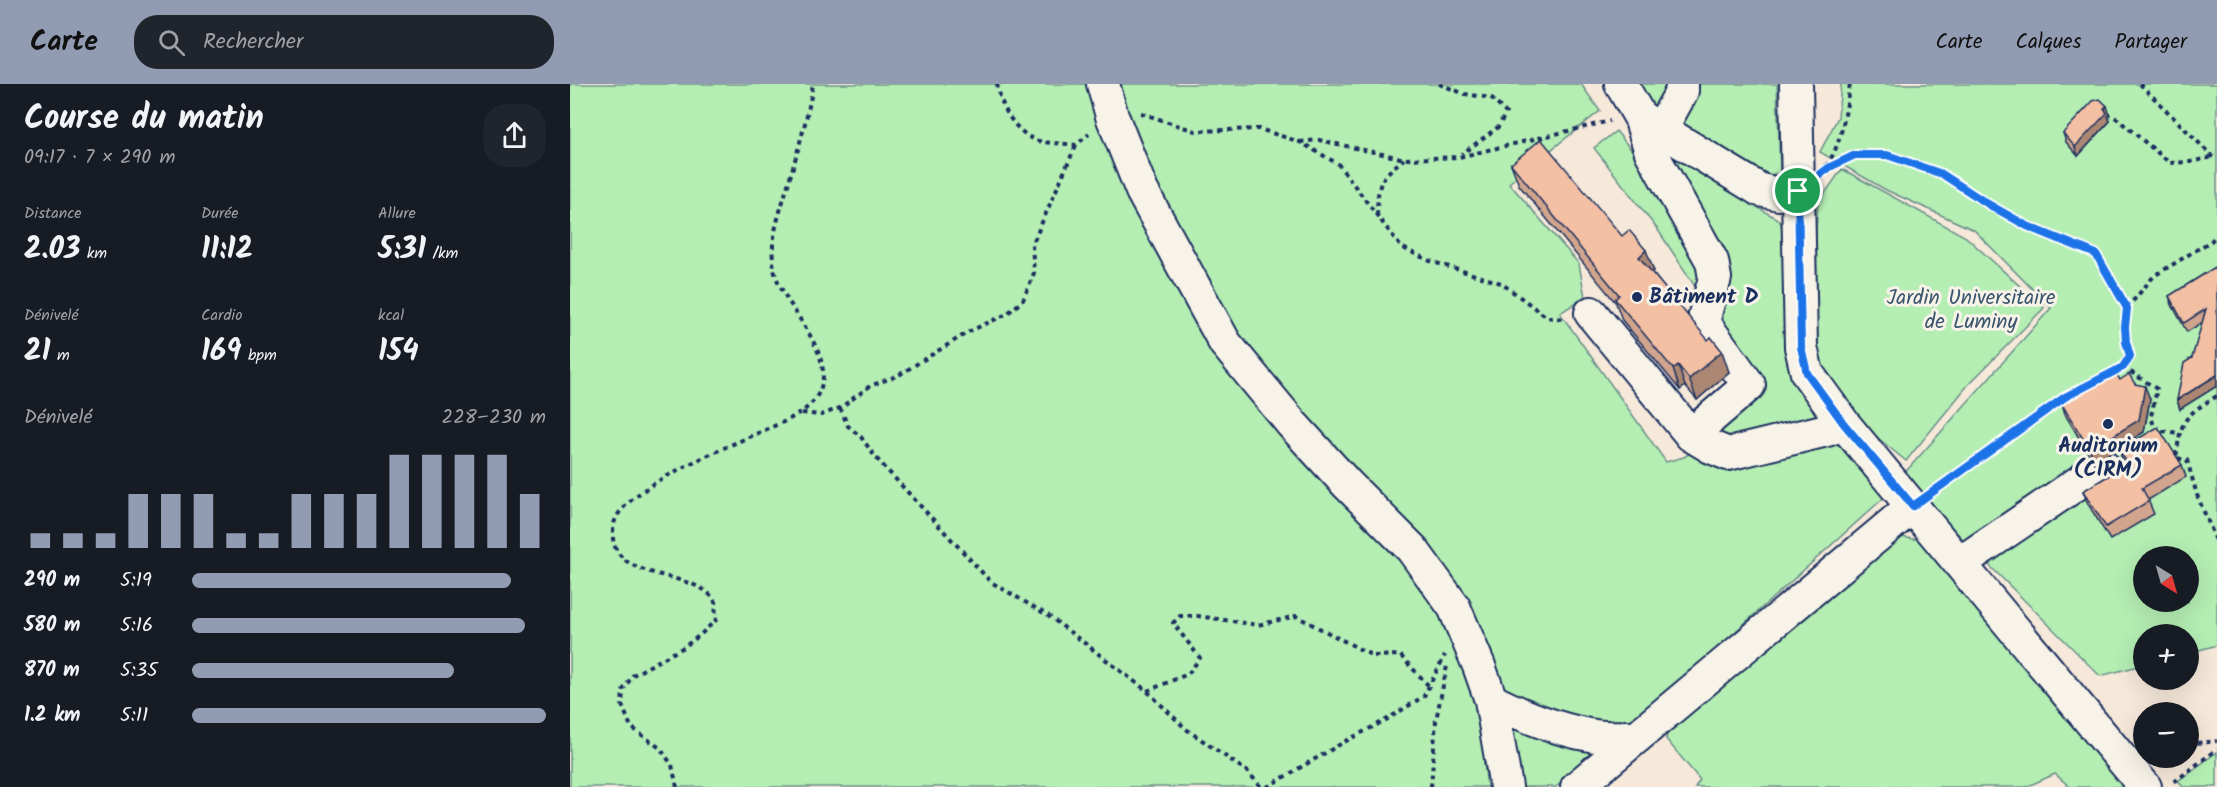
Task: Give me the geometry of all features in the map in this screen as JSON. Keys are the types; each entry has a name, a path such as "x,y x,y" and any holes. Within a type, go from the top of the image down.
{"street":[{"path":"1103,84 1112,116 1142,190 1225,343 1292,424 1347,484 1412,549 1454,606 1457,631 1491,700 1506,787"},
{"path":"1621,84 1650,123 1760,190 1779,194 1798,191"},
{"path":"1682,84 1682,91 1650,123 1651,152 1712,261 1715,278 1705,314 1706,326 1749,385 1691,435"},
{"path":"1796,84 1801,347 1807,373 1844,424 1960,563 2160,784"},
{"path":"1591,313 1691,435 1711,447 1728,454 1844,424"},
{"path":"1960,563 2103,466 2111,483"},
{"path":"1577,787 1913,506"},
{"path":"1491,700 1528,718 1559,728 1598,736 1637,737"}],"path":[{"path":"677,787 672,765 660,748 631,727 622,705 623,690 633,675 684,647 716,620 715,602 703,588 633,566 619,554 614,539 614,523 621,510 631,499 677,471 802,413 819,394 824,379 822,360 776,276 771,254 778,218 809,109 813,84"},
{"path":"997,84 1000,97 1012,122 1034,139 1076,145"},
{"path":"1439,84 1466,94 1491,98 1506,113 1498,127 1459,157"},
{"path":"1850,84 1845,119 1832,158 1820,174 1855,155 1887,155 1942,174 2027,226 2096,254 2127,308"},
{"path":"2140,84 2215,158"},
{"path":"802,413 820,415 840,408 870,386 898,375 970,331 1007,314 1023,300 1034,273 1032,245 1076,145 1112,116 1136,111 1195,131 1259,129 1300,142 1338,164 1401,247 1430,261 1502,283 1547,317 1571,320 1591,313"},
{"path":"2115,117 2170,163 2215,158"},
{"path":"1300,142 1319,140 1404,159 1459,157 1598,123 1650,123"},
{"path":"1377,216 1378,189 1385,173 1404,159"},
{"path":"1913,506 2065,397 2123,367 2130,356 2125,327 2127,308 2154,276 2217,235"},
{"path":"2123,367 2157,388 2151,416 2155,430 2151,436"},
{"path":"2217,396 2190,412 2179,433 2176,458 2187,460 2197,495 2217,543"},
{"path":"840,408 848,426 861,437 876,458 991,582 1049,616 1147,691 1186,729 1248,772 1262,787"},
{"path":"2155,430 2179,433"},
{"path":"1147,691 1188,674 1200,658 1173,623 1180,616 1198,616 1258,625 1296,616 1373,656 1400,655 1429,687"},
{"path":"1267,787 1424,696 1457,631"},
{"path":"1431,787 1436,720 1457,631"},
{"path":"2199,743 2217,741"},
{"path":"2160,784 2217,749"}],"green space":[{"path":"570,84 1581,84 1600,111 1509,183 1579,264 1585,297 1560,313 1666,462 1684,457 1698,448 1843,441 1888,494 1636,721 1584,721 1521,702 1484,762 1487,787 570,787"},
{"path":"1639,84 1676,84 1653,110"},
{"path":"1690,84 1777,84 1780,173 1769,175 1681,122"},
{"path":"1841,84 2217,84 2217,645 2199,650 2199,624 2133,624 2133,668 2100,676 1901,477 2051,308 1974,230 1886,190 1820,152 1838,117"},
{"path":"1616,131 1634,153 1706,268 1702,297 1658,230 1594,148"},
{"path":"1667,153 1779,220 1784,230 1786,338 1790,375 1828,419 1734,445 1713,433 1758,397 1713,310"},
{"name":"Jardin Universitaire de Luminy","path":"1842,169 1966,237 2044,308 1968,385 1906,461 1856,420 1818,360 1816,230 1818,203"},
{"path":"1901,537 1926,541 2126,787 2070,787 2055,774 2026,787 1695,787 1700,780 1666,739 1668,730"},
{"path":"1517,724 1584,746 1590,756 1556,787 1514,787 1507,728"},
{"path":"2217,752 2217,787 2183,787 2178,781 2195,768 2199,768 2199,765"}],"building":[{"path":"2100,99 2107,106 2104,108 2107,113 2075,147 2063,133 2093,101"},
{"name":"Bâtiment D","path":"1541,139 1622,236 1629,230 1646,250 1639,257 1708,340 1711,337 1722,351 1689,379 1678,365 1673,369 1615,299 1619,295 1511,164"},
{"path":"2217,266 2217,375 2177,400 2184,363 2192,358 2206,309 2184,323 2169,296"},
{"name":"Auditorium (CIRM)","path":"2114,370 2120,380 2129,374 2135,384 2145,386 2139,420 2090,450 2061,403"},
{"path":"2158,427 2182,465 2142,488 2149,501 2106,527 2083,491 2128,464 2119,450"}],"place":[{"name":"Bâtiment D","path":"1637,297"},
{"name":"Auditorium (CIRM)","path":"2108,424"}],"route":[{"path":"1855,155 1887,155 1942,174 2027,226 2096,254 2127,308 2125,327 2130,356 2123,367 2065,397 1913,506 1844,424 1807,373 1801,347 1798,191 1830,167 1855,155"}]}
